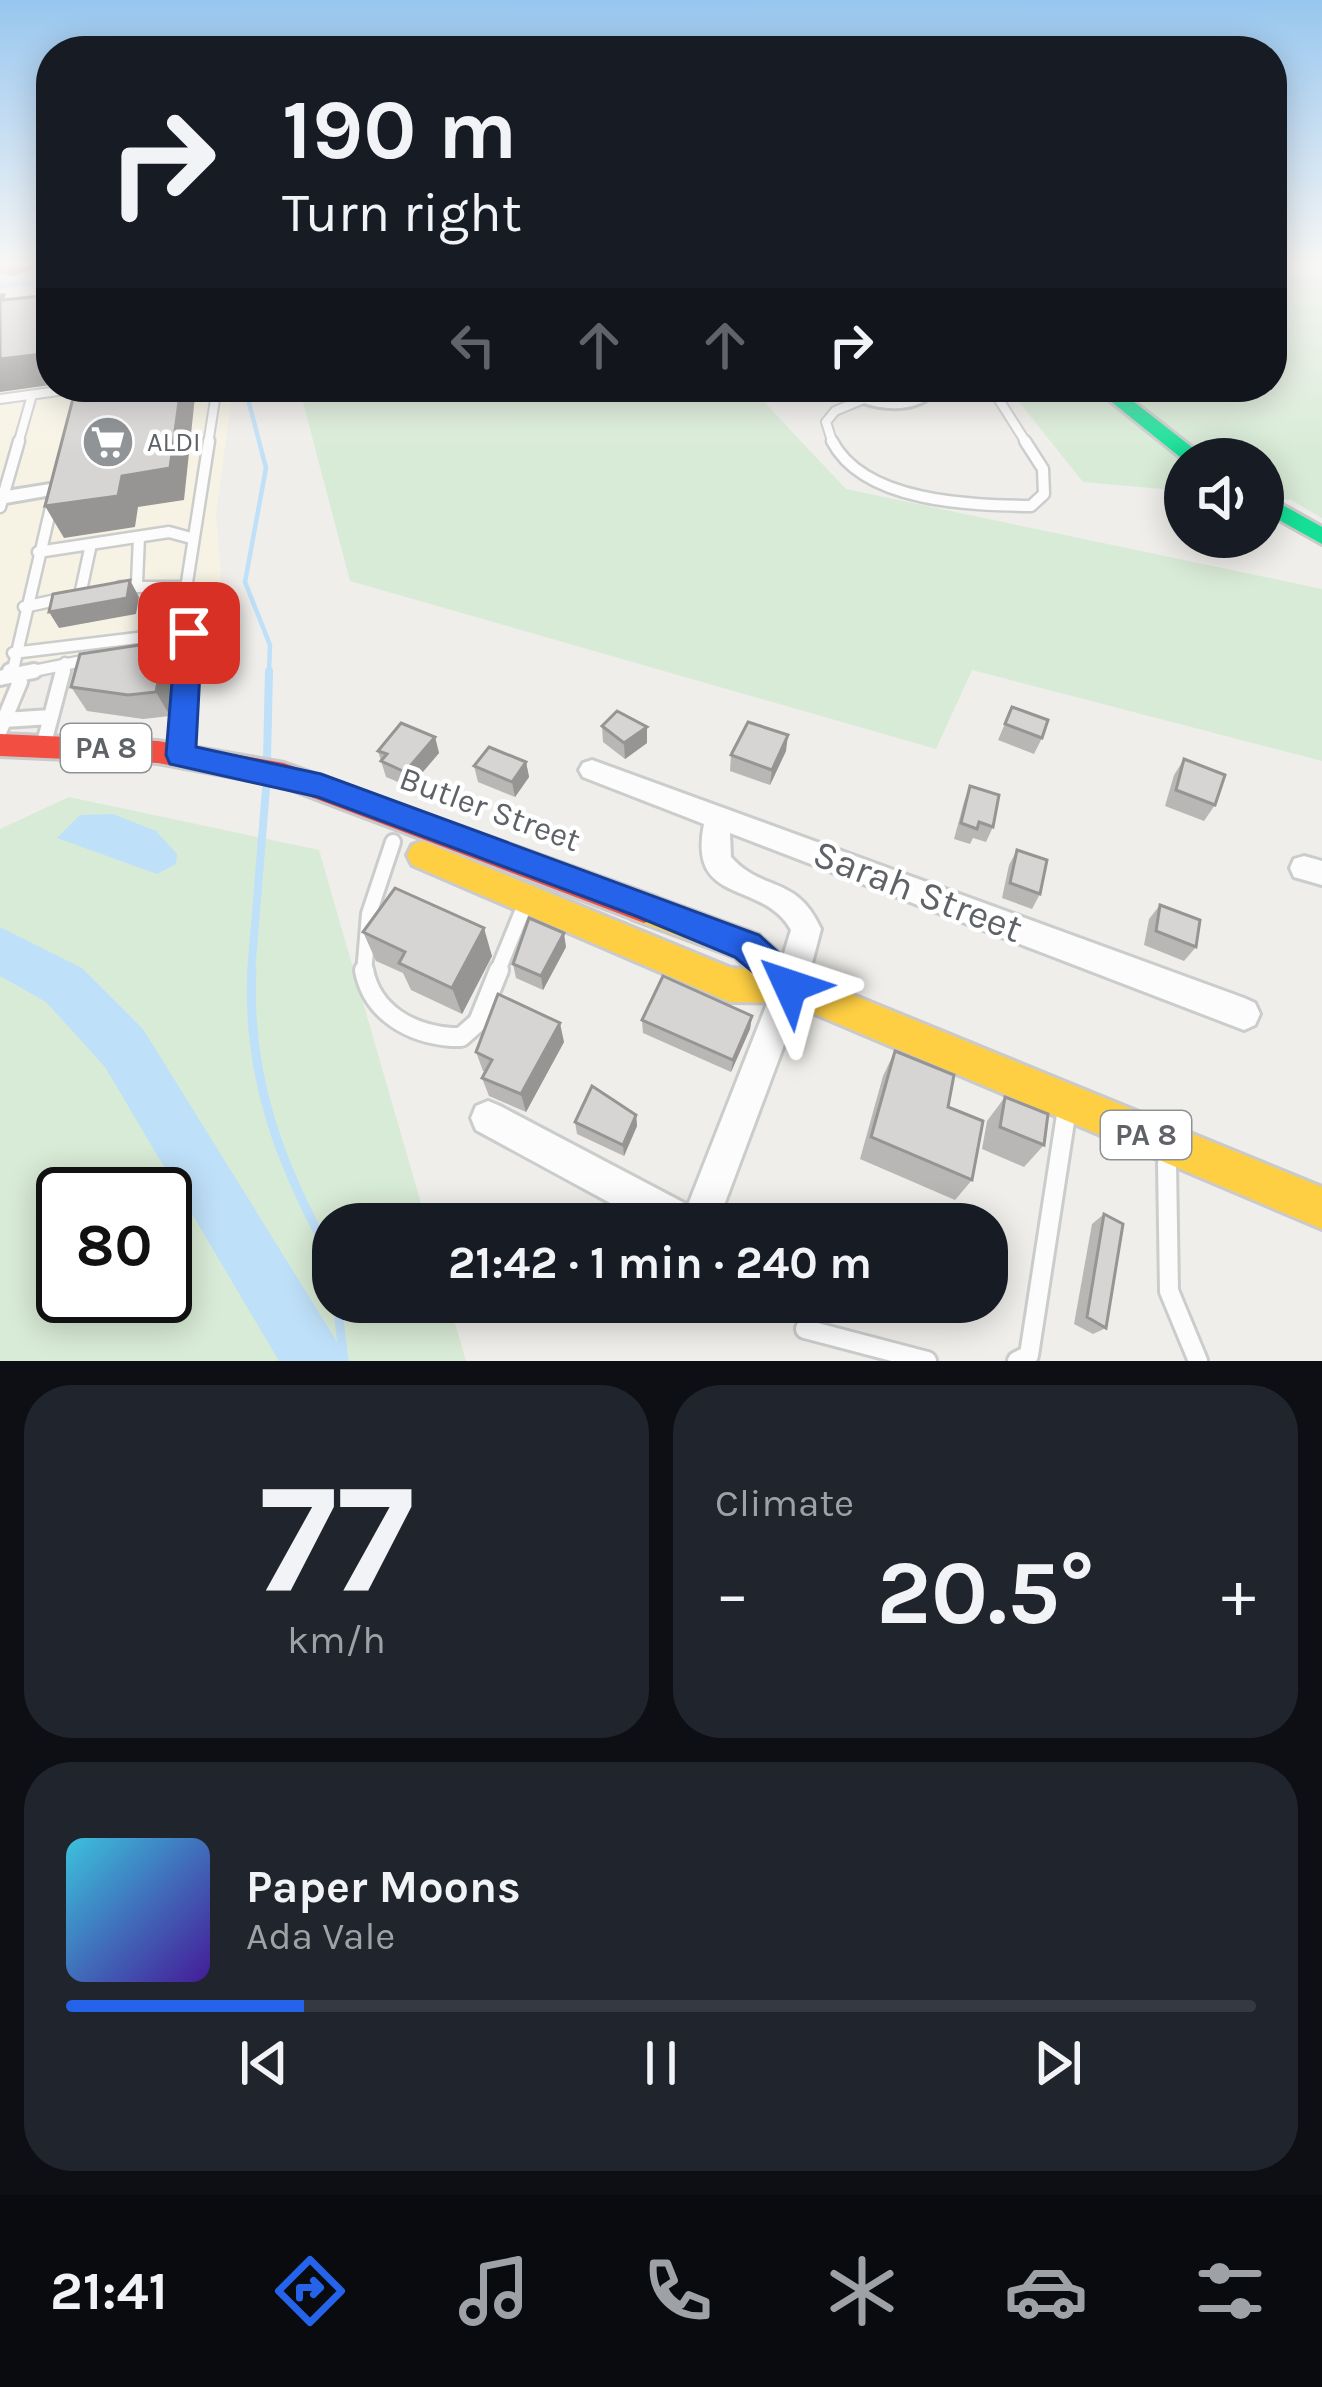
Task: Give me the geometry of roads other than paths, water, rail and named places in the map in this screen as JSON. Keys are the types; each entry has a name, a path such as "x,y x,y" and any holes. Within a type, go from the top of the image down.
{"main road":[{"path":"1122,402 1169,438"},
{"path":"1284,514 1322,537"},
{"name":"Butler Street","path":"1,732 44,745 181,755 210,773 393,842 730,986 790,986"},
{"name":"Butler Street","path":"0,767 210,773 321,786 747,946 790,986 1322,1208"}],"street":[{"path":"1,501 58,479"},
{"name":"Sarah Street","path":"592,770 1244,1014"},
{"path":"707,1203 805,943 803,920 791,904 724,873 712,845 719,816"},
{"path":"488,1118 647,1203"}],"lane":[{"path":"0,399 36,394"},
{"path":"1,501 32,395"},
{"path":"76,408 77,402"},
{"path":"9,645 162,635 182,621 214,402"},
{"path":"850,402 826,422 831,442 851,466 916,492 980,506 1031,506 1044,494 1043,470 1001,402"},
{"path":"5,675 9,645 24,607 58,479"},
{"path":"38,552 169,532 191,538"},
{"path":"137,583 139,536"},
{"path":"80,595 92,544"},
{"path":"24,607 137,583 184,586"},
{"path":"173,629 189,633 190,647 181,755"},
{"path":"5,675 190,647"},
{"path":"44,745 65,663"},
{"path":"1,732 20,682 5,675"},
{"path":"1,732 51,717"},
{"path":"393,842 361,942 365,987 376,1008 415,1030 461,1037 478,1022 527,899"},
{"path":"1018,1361 1029,1355 1069,1102"},
{"path":"1167,1144 1169,1291 1198,1361"},
{"path":"805,1329 926,1361"}],"water":[{"path":"113,814 156,831 177,854 176,864 157,874 57,838 80,815"}],"waterway":[{"path":"249,402 266,468 245,582 270,645 269,674"},
{"path":"267,758 269,671"},
{"path":"251,973 266,789"},
{"path":"0,950 64,985 124,1048 316,1361"},
{"path":"252,970 255,1048 262,1085 283,1157 312,1220"},
{"path":"339,1323 344,1361"}],"place":[{"name":"ALDI","path":"108,442"}]}
